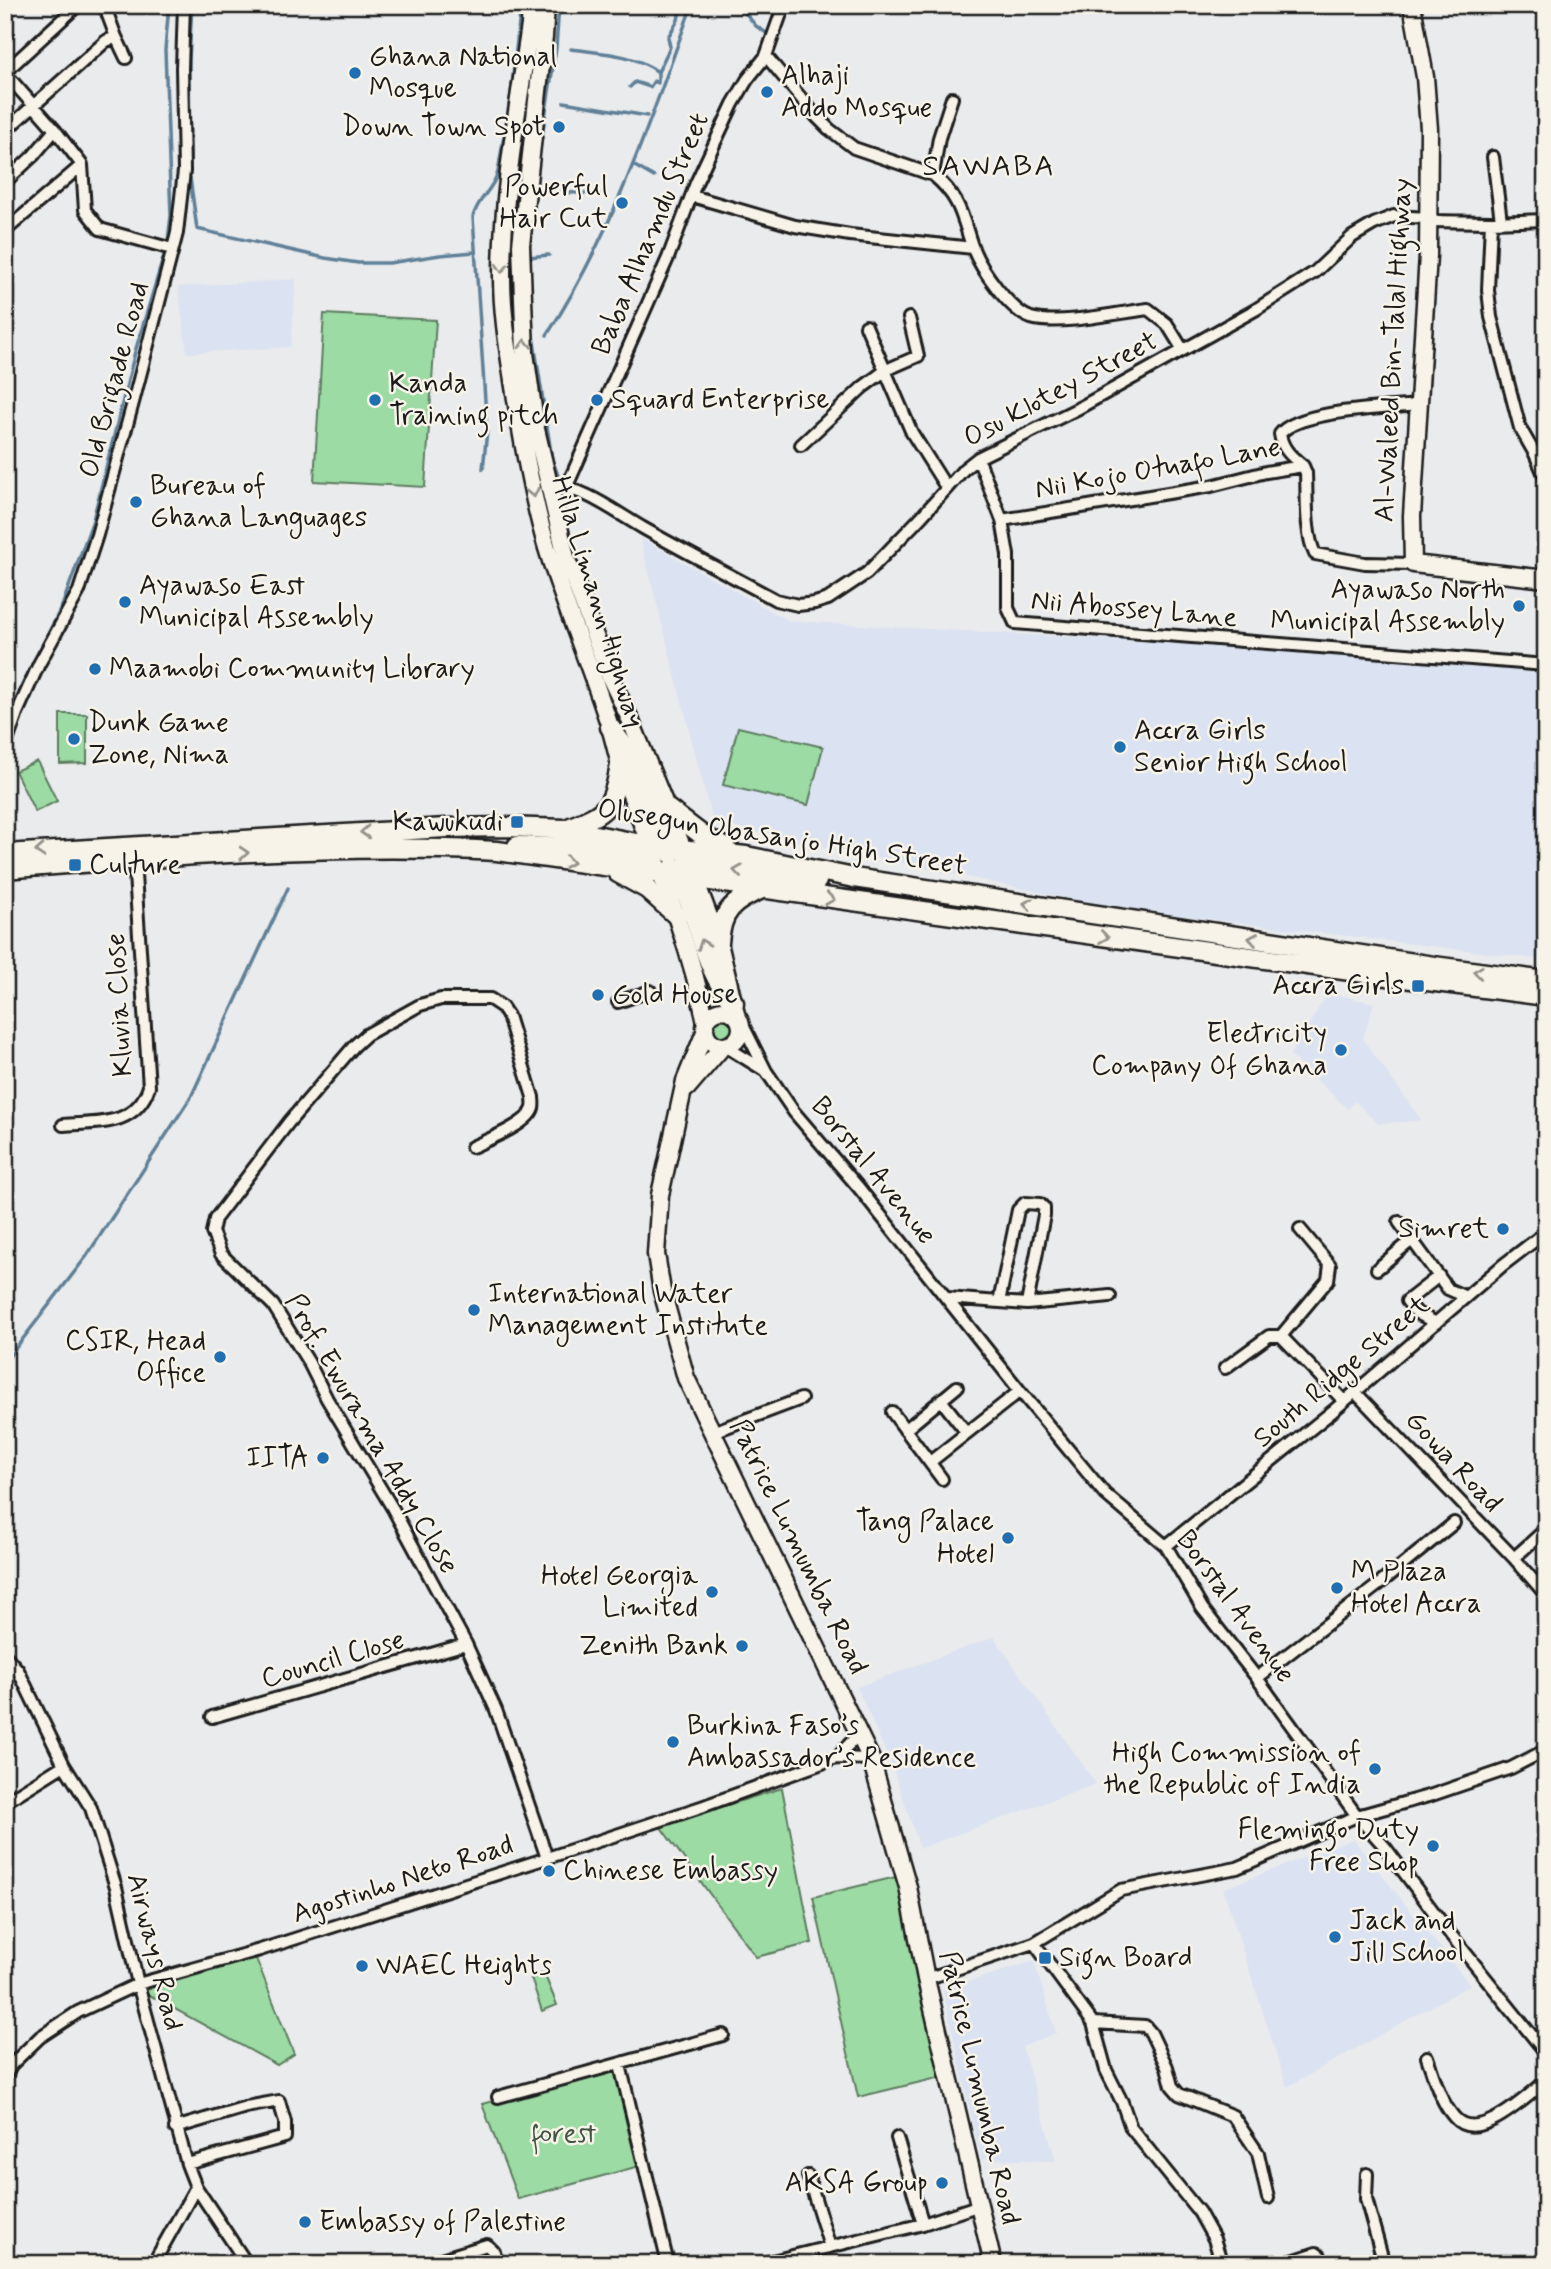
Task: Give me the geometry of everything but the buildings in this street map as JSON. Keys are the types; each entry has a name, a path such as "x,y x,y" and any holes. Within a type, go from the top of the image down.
{"main road":[{"path":"610,727 627,750 714,974 737,1014"},
{"path":"565,829 593,817 609,804 621,765"},
{"path":"668,808 702,835 746,856"},
{"name":"Olusegun Obasanjo High Street","path":"5,854 433,829 565,829 762,889 1345,971 1546,996"},
{"path":"497,851 523,845 570,846 818,881 854,878"},
{"name":"Olusegun Obasanjo High Street","path":"5,869 364,847 497,851 608,868 746,856 854,878 1546,981"},
{"path":"608,868 647,889 677,916"},
{"path":"719,943 723,917 732,906 762,889"}],"street":[{"path":"78,5 5,73 82,165 85,210 100,229 172,249"},
{"path":"99,5 106,10 126,58"},
{"name":"Old Brigade Road","path":"5,747 39,664 79,592 121,448 177,233 184,171 184,5"},
{"name":"Hilla Limann Highway","path":"531,5 505,206 502,278 504,317 521,431 533,495 547,547 621,765 672,861"},
{"name":"Hilla Limann Highway","path":"546,5 521,244 525,354 536,429 566,557 594,634 668,808 672,861"},
{"name":"Baba Alhamdu Street","path":"567,486 733,104 766,56 784,5"},
{"name":"Al-Waleed Bin-Talal Highway","path":"1412,5 1425,77 1429,129 1428,220 1412,516 1413,564"},
{"path":"5,131 106,41 116,37"},
{"path":"766,56 816,116 854,148 933,175 942,183 958,204 965,218 973,248 1003,296 1028,317 1057,319 1148,309 1167,324 1183,350"},
{"path":"933,175 939,138 952,98"},
{"path":"5,183 55,130"},
{"path":"1493,157 1496,222 1488,290 1491,317 1520,428 1546,479"},
{"path":"5,231 82,165"},
{"path":"692,196 795,226 850,235 973,248"},
{"name":"Osu Klotey Street","path":"548,484 567,486 592,496 642,527 776,600 798,605 828,599 867,573 946,487 978,458 1079,408 1255,310 1315,272 1352,237 1374,224 1394,216 1496,222 1546,219"},
{"path":"801,445 863,387 886,370 918,356 909,318"},
{"path":"866,326 912,433 946,487"},
{"path":"1303,466 1281,442 1280,434 1287,426 1340,413 1419,405"},
{"name":"Nii Abossey Lane","path":"978,458 1002,520 1007,555 1008,608 1015,623 1546,665"},
{"name":"Nii Kojo Otuafo Lane","path":"1002,520 1211,486 1303,466 1306,473 1309,532 1315,554 1365,563 1413,564"},
{"path":"1413,564 1546,579"},
{"name":"Kluvia Close","path":"63,1125 119,1120 133,1113 144,1101 149,1087 134,859"},
{"path":"672,861 719,943 737,1014 738,1039 724,1046 712,1042 705,1028 692,964 677,916 672,861"},
{"path":"618,1002 650,991"},
{"name":"Prof. Ewurama Addy Close","path":"472,1147 518,1124 528,1116 533,1109 533,1097 509,1017 502,1007 490,999 432,1000 377,1028 354,1046 263,1155 215,1219 212,1233 221,1254 273,1305 309,1363 327,1399 393,1509 466,1644 496,1710 547,1858"},
{"path":"705,1028 710,1015 718,1010 737,1014"},
{"name":"Borstal Avenue","path":"737,1014 766,1071 794,1112 859,1188 1105,1494 1166,1546 1202,1608 1257,1678 1357,1816 1385,1847 1459,1946 1546,2053"},
{"name":"Patrice Lumumba Road","path":"705,1028 695,1051 682,1096 660,1195 656,1254 668,1318 686,1378 871,1759 908,1887 926,1979 993,2264"},
{"name":"Borstal Avenue","path":"724,1046 766,1071"},
{"name":"Patrice Lumumba Road","path":"682,1096 724,1046"},
{"path":"999,1302 1018,1210 1025,1203 1040,1204 1044,1215 1027,1304"},
{"path":"1399,1222 1448,1289 1466,1297"},
{"path":"1281,1336 1328,1280 1330,1274 1330,1265 1300,1229"},
{"name":"South Ridge Street","path":"1166,1546 1546,1232"},
{"path":"1377,1269 1412,1240"},
{"path":"1436,1323 1417,1314 1408,1301 1439,1276"},
{"path":"947,1298 1027,1304 1110,1296"},
{"path":"1225,1368 1269,1336 1281,1336 1344,1401"},
{"path":"905,1430 957,1387"},
{"path":"930,1462 1020,1391"},
{"name":"Gowa Road","path":"1355,1392 1546,1595"},
{"path":"713,1432 801,1399"},
{"path":"941,1400 967,1433"},
{"path":"892,1412 942,1479"},
{"path":"1257,1678 1454,1523"},
{"path":"1514,1558 1546,1529"},
{"name":"Council Close","path":"212,1717 466,1644"},
{"name":"Airways Road","path":"5,1656 18,1670 64,1765 91,1808 116,1887 138,1984 175,2128 187,2164 196,2188 247,2264"},
{"name":"Agostinho Neto Road","path":"836,1758 860,1733"},
{"path":"926,1979 1034,1942 1121,1890 1237,1868 1357,1816 1432,1795 1511,1768 1546,1750"},
{"name":"Agostinho Neto Road","path":"5,2077 11,2066 40,2037 78,2012 138,1984 260,1950 547,1858 836,1758 871,1759"},
{"path":"5,1802 64,1765"},
{"path":"1034,1942 1093,2023 1106,2070 1122,2102 1131,2129 1199,2212 1214,2239 1222,2264"},
{"path":"1093,2023 1145,2026 1167,2067 1172,2087 1179,2094 1233,2116 1258,2153 1268,2199"},
{"path":"498,2097 723,2035"},
{"path":"1427,2057 1440,2093 1454,2117 1464,2125 1475,2127 1487,2123 1546,2081"},
{"path":"620,2065 668,2264"},
{"path":"175,2128 246,2107 279,2101 285,2122 285,2137 187,2164"},
{"path":"897,2138 923,2224"},
{"path":"1367,2174 1366,2199 1384,2264"},
{"path":"808,2176 830,2247"},
{"path":"153,2264 196,2188"},
{"path":"760,2264 800,2259 830,2247 923,2224 980,2204"},
{"path":"425,2264 487,2245 494,2252 497,2264"},
{"path":"1283,2264 1315,2253 1320,2256 1323,2264"}],"shaded area":[{"path":"296,279 291,347 187,353 178,287"},
{"name":"Accra Girls Senior High School","path":"640,538 789,621 1383,655 1546,672 1546,960 1108,907 713,823"},
{"path":"1328,993 1374,1003 1363,1039 1421,1120 1378,1124 1355,1101 1348,1109 1290,1055"},
{"path":"994,1637 1096,1784 920,1848 892,1766 857,1687"},
{"name":"Jack and Jill School","path":"1353,1839 1470,1985 1287,2087 1223,1889"},
{"path":"1034,1961 1056,2033 1022,2047 1056,2161 981,2159 943,1990"}],"green space":[{"name":"Kanda Training pitch","path":"324,314 436,320 425,487 314,481"},
{"name":"Dunk Game Zone, Nima","path":"60,714 87,714 87,763 60,764"},
{"path":"738,727 823,747 808,805 723,785"},
{"path":"37,761 57,801 35,812 15,771"},
{"path":"724,1013 734,1017 738,1027 734,1037 724,1041 714,1037 710,1027 714,1017"},
{"path":"782,1788 812,1943 756,1957 660,1826"},
{"path":"900,1876 942,2077 858,2097 813,1897"},
{"path":"255,1956 294,2054 277,2065 140,1990"},
{"path":"544,1973 557,2005 542,2011 531,1978"},
{"name":"forest","path":"619,2067 643,2165 518,2199 482,2104"}],"waterway":[{"path":"168,240 171,216 165,50 169,5"},
{"path":"190,161 189,59 192,5"},
{"path":"483,469 487,431 473,217 498,172 511,94 521,5"},
{"path":"538,161 556,48 559,5"},
{"path":"630,87 635,82 650,87 654,81 658,83 658,72 670,47 668,37 678,20 681,5"},
{"path":"547,335 592,257 611,216 646,132 692,5"},
{"path":"739,5 756,26 768,34"},
{"path":"571,49 627,57 658,72"},
{"path":"564,102 647,116"},
{"path":"633,165 654,177"},
{"path":"190,178 197,229 358,263 389,263 475,252"},
{"path":"534,191 599,194"},
{"path":"16,704 21,687 62,606 93,520 135,352 165,252"},
{"path":"528,257 549,255"},
{"path":"532,329 552,459 559,478"},
{"path":"5,1362 86,1257 191,1097 288,888"}],"place":[{"name":"Ghana National Mosque","path":"355,73"},
{"name":"Alhaji Addo Mosque","path":"767,92"},
{"name":"Down Town Spot","path":"559,127"},
{"name":"Powerful Hair Cut","path":"622,203"},
{"name":"Kanda Training pitch","path":"375,400"},
{"name":"Squard Enterprise","path":"597,400"},
{"name":"Bureau of Ghana Languages","path":"136,502"},
{"name":"Ayawaso East Municipal Assembly","path":"125,602"},
{"name":"Ayawaso North Municipal Assembly","path":"1519,606"},
{"name":"Maamobi Community Library","path":"95,669"},
{"name":"Dunk Game Zone, Nima","path":"74,739"},
{"name":"Accra Girls Senior High School","path":"1120,747"},
{"name":"Kawukudi","path":"517,822"},
{"name":"Culture","path":"75,865"},
{"name":"Accra Girls","path":"1418,986"},
{"name":"Gold House","path":"598,995"},
{"name":"Electricity Company Of Ghana","path":"1341,1050"},
{"name":"Simret","path":"1503,1229"},
{"name":"International Water Management Institute","path":"474,1310"},
{"name":"CSIR, Head Office","path":"220,1357"},
{"name":"IITA","path":"323,1458"},
{"name":"Tang Palace Hotel","path":"1008,1538"},
{"name":"M Plaza Hotel Accra","path":"1337,1588"},
{"name":"Hotel Georgia Limited","path":"712,1592"},
{"name":"Zenith Bank","path":"742,1646"},
{"name":"Burkina Faso’s Ambassador’s Residence","path":"673,1742"},
{"name":"High Commission of the Republic of India","path":"1375,1769"},
{"name":"Flemingo Duty Free Shop","path":"1433,1846"},
{"name":"Chinese Embassy","path":"549,1871"},
{"name":"Jack and Jill School","path":"1335,1937"},
{"name":"Sign Board","path":"1045,1958"},
{"name":"WAEC Heights","path":"362,1966"},
{"name":"AKSA Group","path":"942,2183"},
{"name":"Embassy of Palestine","path":"305,2222"}],"district":[{"name":"SAWABA","path":"989,166"}]}
